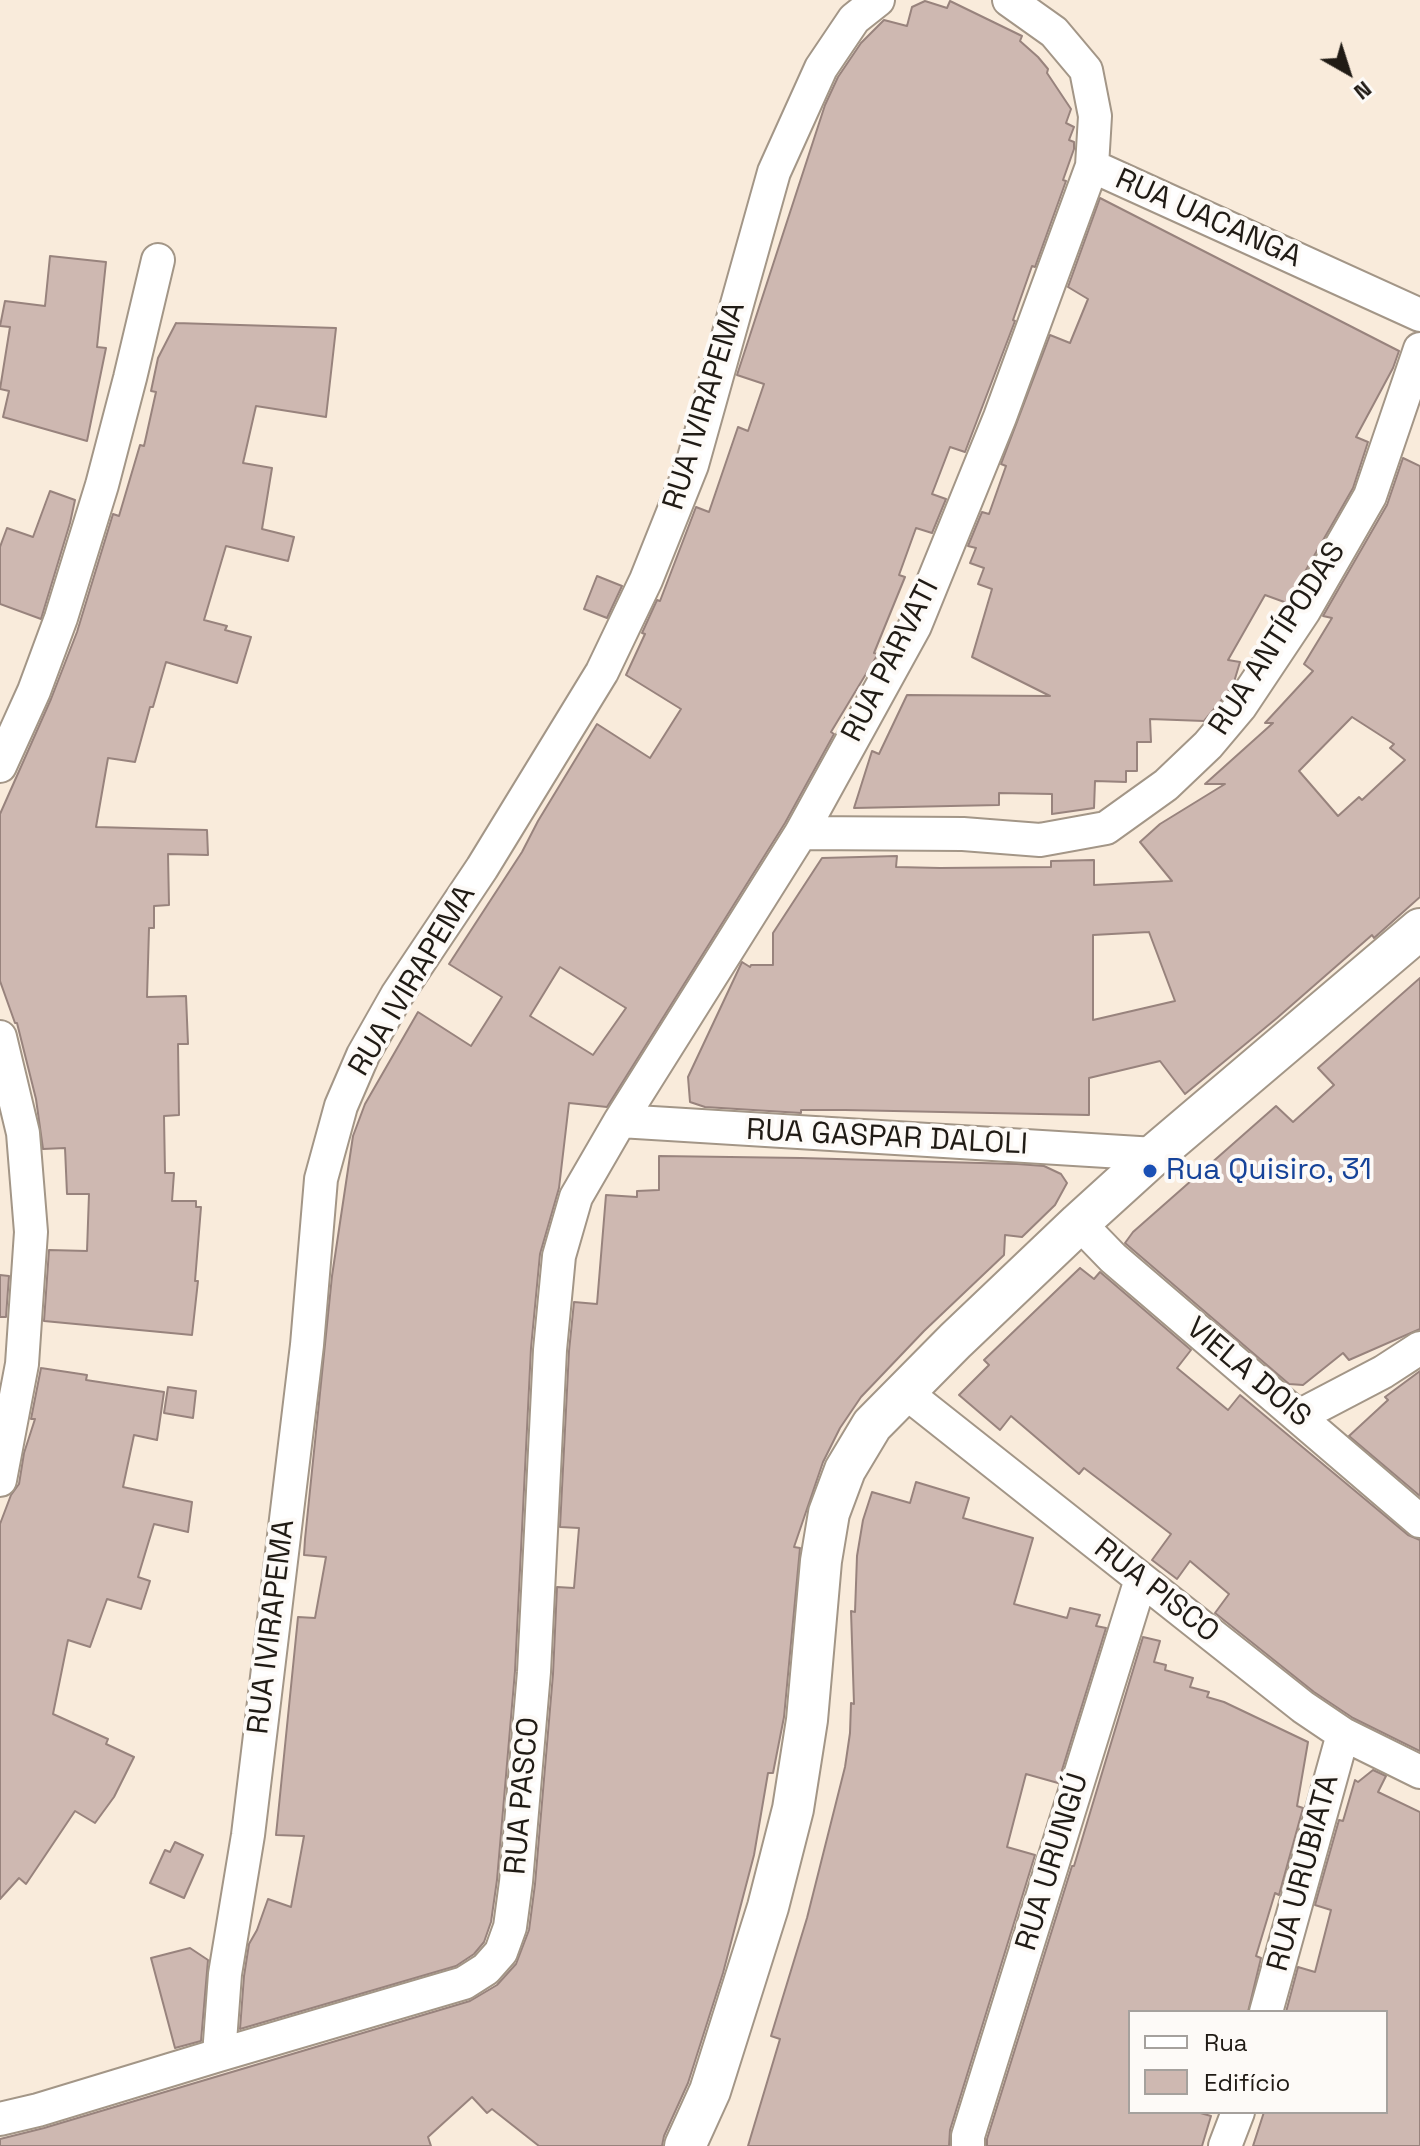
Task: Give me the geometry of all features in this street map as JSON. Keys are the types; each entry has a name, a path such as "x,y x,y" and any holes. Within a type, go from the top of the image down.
{"street":[{"name":"RUA IVIRAPEMA","path":"219,2055 225,1974 248,1835 305,1361 321,1179 341,1106 363,1055 397,995 482,868 602,672 646,580 692,465 774,172 821,68 854,19 878,0"},
{"name":"RUA UACANGA","path":"1009,0 1054,32 1086,70 1095,116 1092,166 1420,315"},
{"name":"RUA PARVATI","path":"620,1121 801,833 915,626 1000,417 1092,166"},
{"path":"0,766 34,691 61,618 102,485 158,260"},
{"name":"RUA ANTÍPODAS","path":"801,833 963,834 1040,840 1106,828 1166,785 1208,745 1240,707 1304,611 1370,496 1420,349"},
{"path":"685,2146 710,2091 768,1907 793,1809 807,1720 821,1561 829,1513 845,1470 872,1425 1079,1223 1155,1154 1420,929"},
{"path":"0,1037 23,1133 31,1232 22,1364 0,1480"},
{"name":"RUA PASCO","path":"0,2119 464,1983 486,1969 501,1952 510,1927 516,1882 533,1687 550,1350 559,1256 576,1197 620,1121"},
{"name":"RUA GASPAR DALOLI","path":"620,1121 1155,1154"},
{"name":"VIELA DOIS","path":"1079,1223 1113,1258 1420,1521"},
{"path":"1299,1416 1383,1372 1420,1348"},
{"name":"RUA PISCO","path":"905,1392 1303,1707 1343,1734 1420,1772"},
{"name":"RUA URUNGÚ","path":"968,2146 968,2136 1141,1579"},
{"name":"RUA URUBIATA","path":"1267,2010 1343,1734"},
{"path":"1225,2146 1237,2114"}],"building":[{"path":"925,1 947,8 950,1 1022,36 1020,41 1048,69 1047,73 1071,109 1066,123 1074,127 1069,140 1074,142 1074,149 1063,180 1066,181 965,452 950,447 932,494 946,499 932,533 916,528 899,575 905,577 874,653 878,654 831,732 834,734 785,823 607,1107 569,1103 559,1188 540,1254 531,1348 515,1671 491,1922 484,1942 474,1954 456,1966 240,2029 249,1944 268,1899 291,1907 304,1836 276,1835 298,1617 315,1618 326,1557 304,1555 305,1539 332,1276 353,1136 365,1104 418,1012 471,1046 502,997 449,964 522,852 597,724 650,758 681,709 626,675 657,600 660,601 696,507 709,512 738,427 748,431 764,384 737,375 825,105 838,77 861,43 884,20 907,26 912,7","holes":["560,967 626,1008 593,1055 530,1016"]},
{"path":"1100,198 1399,351 1356,437 1368,442 1353,488 1287,603 1265,595 1228,660 1240,662 1234,682 1225,696 1204,721 1150,719 1151,742 1137,742 1137,771 1126,771 1126,782 1095,781 1094,808 1052,814 1052,794 999,793 999,805 854,808 872,751 879,754 907,695 1050,696 972,657 992,589 978,584 984,568 970,563 976,548 968,546 982,512 989,514 1006,466 1001,464 1050,335 1070,343 1088,299 1068,287"},
{"path":"50,256 106,262 97,347 106,348 87,441 3,417 9,391 0,389 10,327 0,326 5,301 45,306"},
{"path":"176,323 336,328 326,417 256,406 243,463 272,468 262,529 294,537 288,561 226,546 204,620 251,637 237,683 166,662 135,762 108,758 96,827 207,830 208,855 168,854 169,905 154,906 154,928 149,928 147,997 186,996 188,1044 178,1044 179,1115 164,1116 165,1173 174,1173 172,1201 196,1201 196,1207 201,1207 192,1335 44,1321 49,1250 87,1251 89,1194 67,1194 65,1148 43,1149 36,1099 17,1023 0,981 0,814 77,632 113,514 119,516 140,445 144,446 156,392 151,391 158,358"},
{"path":"1403,458 1420,466 1420,897 1374,938 1372,935 1185,1094 1160,1061 1089,1078 1089,1115 845,1110 801,1110 801,1113 705,1107 690,1102 688,1077 742,962 750,967 773,965 773,933 822,858 897,856 896,867 940,868 1051,867 1051,861 1094,860 1094,885 1172,881 1140,842 1160,824 1225,784 1205,784 1273,723 1265,723 1313,671 1304,664 1332,618 1323,616 1387,505","holes":["1352,717 1394,744 1390,748 1405,760 1362,800 1359,797 1338,816 1299,771","1149,932 1175,1001 1093,1020 1093,935"]},
{"path":"50,491 75,500 41,619 0,604 0,547 7,528 33,537"},
{"path":"597,576 622,586 607,618 584,609"},
{"path":"1420,978 1420,1329 1349,1360 1343,1353 1303,1385 1289,1384 1125,1243 1133,1232 1276,1106 1293,1122 1334,1085 1318,1068"},
{"path":"659,1156 1017,1164 1044,1166 1061,1174 1067,1183 1055,1205 1022,1237 1005,1235 1004,1255 924,1331 861,1397 840,1428 823,1462 794,1547 800,1548 784,1717 773,1773 768,1773 754,1855 723,1973 688,2083 662,2146 539,2146 492,2109 487,2113 472,2097 428,2137 431,2146 0,2146 0,2139 470,2001 497,1985 516,1964 529,1930 535,1884 553,1674 557,1587 574,1588 579,1528 560,1527 574,1302 597,1304 606,1195 637,1197 637,1191 659,1190"},
{"path":"1080,1268 1094,1279 1100,1272 1191,1350 1177,1368 1228,1410 1240,1395 1408,1535 1420,1540 1420,1751 1353,1718 1314,1692 1215,1613 1229,1594 1190,1561 1177,1579 1152,1560 1171,1534 1084,1468 1079,1474 1011,1416 1000,1430 959,1395 989,1365 984,1360"},
{"path":"0,1275 9,1276 6,1317 0,1317"},
{"path":"41,1368 87,1375 86,1380 164,1392 157,1440 134,1435 123,1487 192,1502 188,1532 154,1524 138,1577 150,1581 141,1609 107,1599 90,1647 68,1640 53,1714 108,1739 106,1744 134,1757 114,1797 95,1823 75,1811 26,1884 19,1878 0,1899 0,1524 11,1495 19,1484 24,1453 35,1419 31,1419"},
{"path":"1420,1371 1420,1496 1349,1436 1388,1400 1385,1397"},
{"path":"168,1387 196,1391 193,1418 164,1413"},
{"path":"916,1482 969,1498 963,1518 1033,1538 1014,1604 1067,1618 1070,1608 1100,1615 1096,1626 1106,1628 1058,1783 1026,1774 1007,1847 1035,1855 950,2130 949,2146 748,2146 780,2039 771,2036 807,1918 845,1767 851,1703 854,1704 851,1611 855,1612 857,1556 863,1520 872,1492 910,1503"},
{"path":"1143,1637 1160,1641 1154,1662 1166,1665 1165,1670 1193,1678 1190,1687 1209,1692 1207,1697 1308,1742 1297,1806 1303,1808 1279,1895 1275,1893 1256,1956 1261,1958 1248,2010 1128,2010 1128,2114 1211,2116 1202,2146 987,2146"},
{"path":"1373,1770 1386,1776 1378,1792 1420,1812 1420,2146 1253,2146 1263,2114 1388,2114 1388,2010 1287,2010 1298,1967 1315,1972 1331,1910 1315,1905 1339,1820 1343,1821 1355,1780 1358,1782"},
{"path":"175,1842 203,1855 184,1898 150,1883 165,1850 170,1852"},
{"path":"190,1948 208,1960 201,2041 175,2048 151,1958"}],"place":[{"name":"Rua Quisiro, 31","path":"1150,1171"}]}
